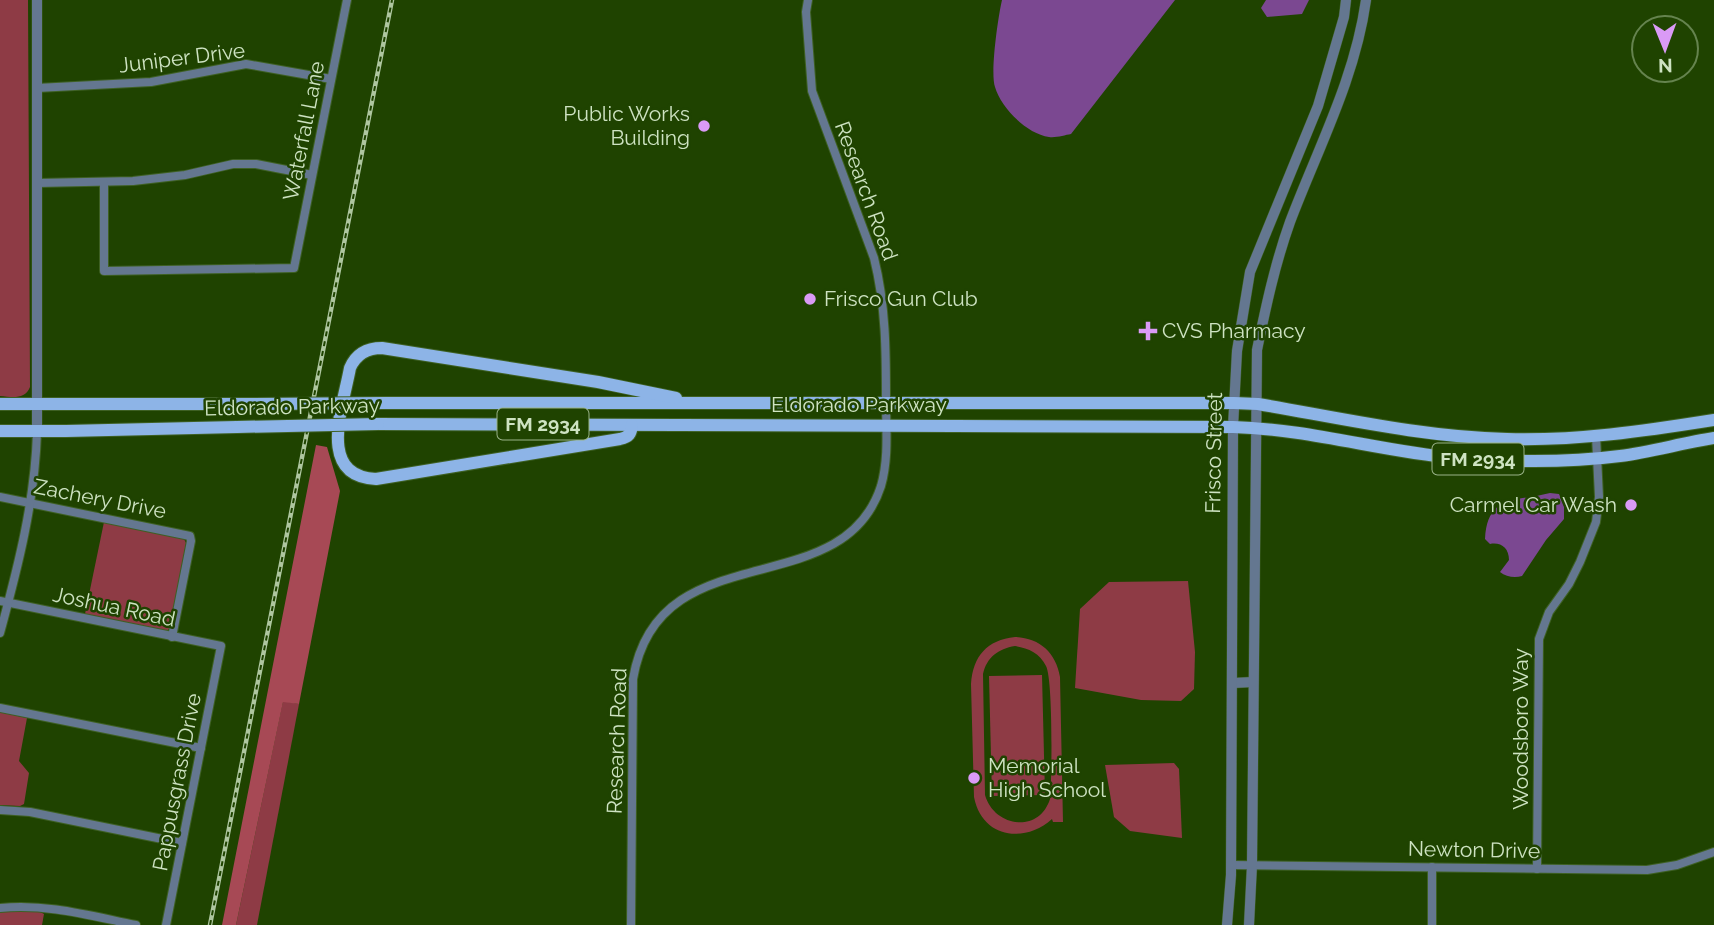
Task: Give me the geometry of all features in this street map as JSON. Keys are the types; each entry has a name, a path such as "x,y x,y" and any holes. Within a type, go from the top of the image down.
{"main road":[{"path":"632,425 632,432 620,439 376,479 353,475 341,461 338,452 350,368 353,360 371,348 598,382 710,404"},
{"name":"Eldorado Parkway","path":"0,404 1234,403 1258,404 1416,432 1507,439 1596,436 1714,420"},
{"path":"1056,405 1056,426"},
{"name":"Eldorado Parkway","path":"0,431 378,424 1233,427 1286,430 1411,453 1502,460 1597,459 1714,438"},
{"path":"1411,453 1416,432"}],"street":[{"path":"0,633 4,602 31,503 35,469 37,0"},
{"name":"Waterfall Lane","path":"104,183 104,271 293,268 346,0"},
{"name":"Research Road","path":"631,925 633,679 645,642 663,615 689,594 715,582 815,554 848,535 870,508 881,486 886,462 886,342 880,285 874,258 812,91 806,12 808,0"},
{"name":"Frisco Street","path":"1227,925 1231,864 1233,427 1237,351 1250,272 1318,106 1344,17 1346,0"},
{"name":"Frisco Street","path":"1249,925 1258,404 1256,351 1273,272 1291,219 1333,121 1363,25 1366,0"},
{"path":"1344,17 1363,25"},
{"name":"Juniper Drive","path":"37,88 151,82 246,64 331,79"},
{"path":"37,183 104,183 185,175 233,164 256,164 312,174"},
{"name":"Woodsboro Way","path":"1537,869 1539,639 1549,612 1569,584 1594,529 1599,504 1596,436"},
{"name":"Zachery Drive","path":"0,497 187,534 192,539 172,637"},
{"name":"Joshua Road","path":"4,602 221,646"},
{"name":"Pappusgrass Drive","path":"166,925 221,646"},
{"path":"1233,683 1253,682"},
{"path":"0,708 201,748"},
{"path":"0,810 30,813 182,843"},
{"name":"Newton Drive","path":"1231,864 1647,870 1677,866 1714,852"},
{"path":"1432,925 1433,867"},
{"path":"0,908 49,908 136,925"}],"shaded area":[{"path":"0,0 28,0 30,387 25,394 13,397 0,396"},
{"path":"1002,0 1175,0 1071,134 1052,137 1032,131 1016,119 995,87 994,58"},
{"path":"1266,0 1309,0 1302,14 1267,17 1261,8"},
{"path":"316,445 327,447 340,491 299,704 283,702 236,925 222,925"},
{"path":"1550,493 1559,494 1564,506 1564,519 1522,576 1502,574 1500,572 1509,560 1508,552 1501,545 1490,544 1485,539 1491,514 1506,502"},
{"path":"104,522 184,539 186,543 170,628 167,631 85,614"},
{"path":"1188,581 1195,652 1194,689 1181,701 1141,700 1075,688 1080,609 1109,582"},
{"path":"1024,638 1045,648 1055,661 1060,677 1063,822 1053,822 1052,819 1041,827 1017,834 995,829 978,811 974,797 972,674 983,651 1005,639","holes":["1009,647 1020,647 1033,652 1046,666 1051,709 1050,799 1044,810 1027,822 1007,820 997,814 985,795 983,674 987,663 998,652"]},
{"path":"1042,675 1045,795 992,796 989,676"},
{"path":"283,701 299,704 257,925 236,925"},
{"path":"0,712 27,718 19,761 29,773 24,804 20,806 0,805"},
{"path":"1174,763 1179,769 1182,838 1130,831 1114,817 1105,765"},
{"path":"23,910 44,914 42,925 0,925 0,912"}],"railway":[{"path":"210,925 392,0"}],"place":[{"name":"Public Works Building","path":"704,126"},
{"name":"Frisco Gun Club","path":"810,299"},
{"name":"CVS Pharmacy","path":"1148,331"},
{"name":"Carmel Car Wash","path":"1631,505"},
{"name":"Memorial High School","path":"974,778"}]}
